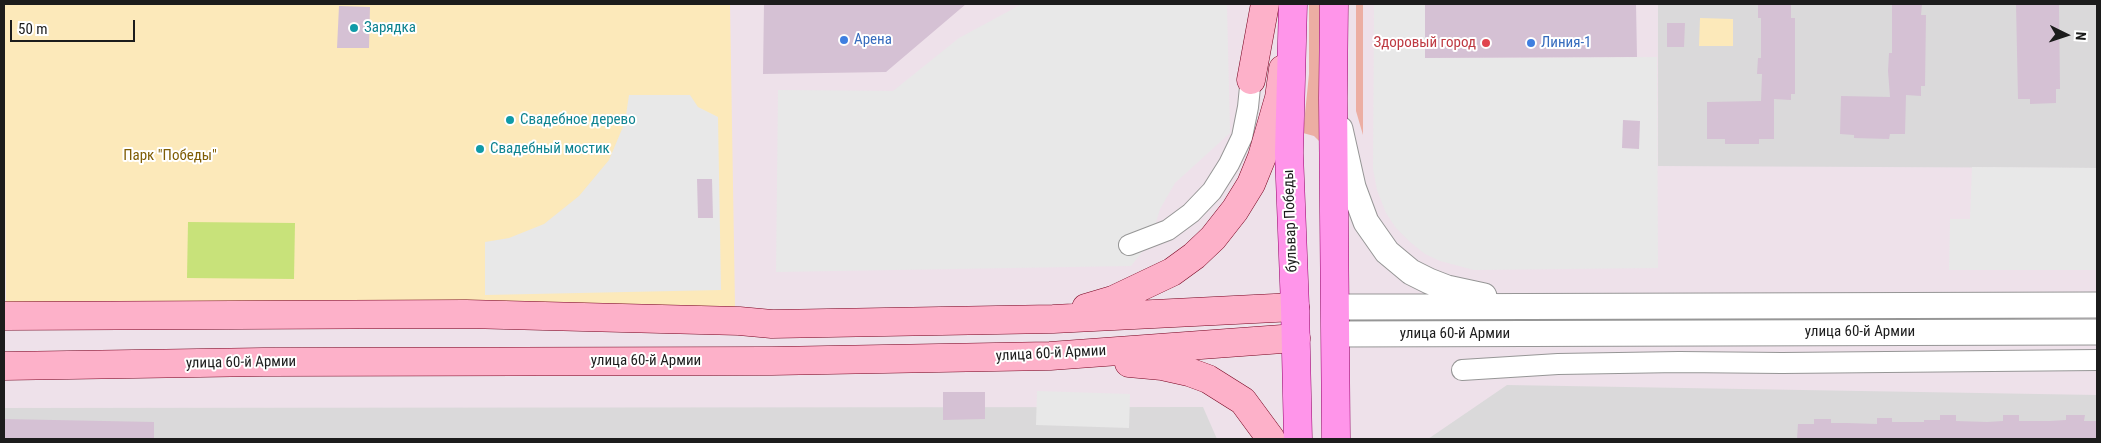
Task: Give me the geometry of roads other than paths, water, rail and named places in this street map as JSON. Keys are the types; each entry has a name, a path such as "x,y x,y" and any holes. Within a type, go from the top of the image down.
{"main road":[{"path":"1251,80 1265,4"},
{"path":"1053,319 1113,300 1172,272 1200,250 1235,210 1251,184 1262,157 1279,98 1293,4"},
{"name":"бульвар Победы","path":"1293,4 1289,152 1298,439"},
{"path":"1334,4 1336,439"},
{"name":"улица 60-й Армии","path":"4,316 466,314 739,321 772,324 1053,319 1295,307 1335,307"},
{"name":"улица 60-й Армии","path":"4,366 273,362 772,361 1050,356 1336,334"},
{"path":"1050,356 1162,366 1189,372 1208,379 1243,401 1256,416 1271,439"}],"street":[{"path":"1129,245 1168,230 1191,213 1212,191 1229,164 1242,137 1248,107 1255,4"},
{"path":"1333,98 1353,187 1366,222 1387,252 1411,272 1429,281 1447,288 1523,306"},
{"path":"1780,305 1781,332"},
{"name":"улица 60-й Армии","path":"1335,307 2097,305"},
{"name":"улица 60-й Армии","path":"1336,334 2097,332"},
{"path":"1462,370 1558,364 1660,362 1782,363 2097,360"}],"place":[{"name":"Зарядка","path":"354,28"},
{"name":"Арена","path":"844,40"},
{"name":"Здоровый город","path":"1486,43"},
{"name":"Линия-1","path":"1531,43"},
{"name":"Свадебное дерево","path":"510,120"},
{"name":"Свадебный мостик","path":"480,149"}],"park label":[{"name":"Парк \"Победы\"","path":"170,156"}]}
